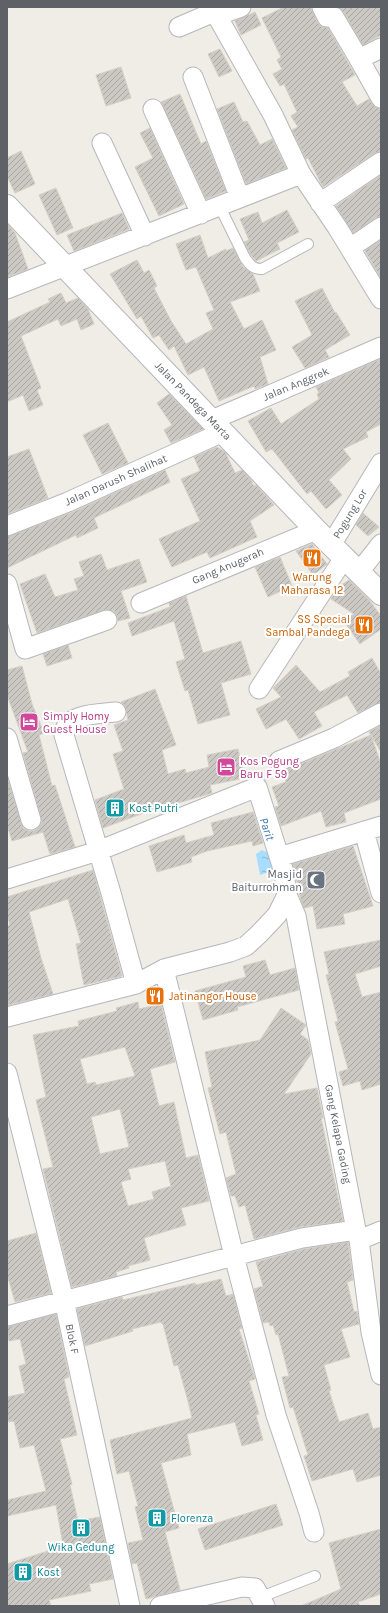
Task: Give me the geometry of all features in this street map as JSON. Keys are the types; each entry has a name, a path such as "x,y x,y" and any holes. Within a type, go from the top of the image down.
{"street":[{"path":"179,27 214,12 241,7"},
{"path":"322,7 327,17 334,17 381,98"},
{"path":"214,12 272,115 301,174 350,248 381,299"},
{"path":"359,59 381,48"},
{"path":"193,77 240,198"},
{"path":"153,109 201,214"},
{"path":"102,143 145,236"},
{"path":"320,203 381,162"},
{"path":"7,289 301,174"},
{"name":"Jalan Pandega Marta","path":"7,206 217,426 381,594"},
{"path":"350,248 381,227"},
{"name":"Jalan Anggrek","path":"217,426 381,347"},
{"name":"Jalan Darush Shalihat","path":"7,526 68,502 217,426"},
{"name":"Pogung Lor","path":"338,551 381,463"},
{"path":"259,689 338,551 381,544"},
{"name":"Gang Anugerah","path":"141,603 338,551"},
{"path":"7,584 25,649 107,620"},
{"path":"116,712 76,719 68,723 64,728 64,735 136,984"},
{"path":"279,761 334,738 381,713"},
{"path":"7,738 31,820"},
{"name":"Gang Kelapa Gading","path":"98,851 257,787 284,872 287,895 296,916 357,1235 371,1332 381,1375"},
{"path":"279,857 372,828 381,892"},
{"path":"7,879 98,851"},
{"path":"7,1017 136,984 164,969 230,952 246,946 277,915 287,895"},
{"path":"164,969 234,1256 276,1415 314,1532"},
{"name":"Blok F","path":"7,1073 64,1300 130,1606"},
{"path":"7,1316 302,1238 381,1232"},
{"path":"160,1606 242,1587 255,1588 263,1601"}],"lane":[{"path":"219,205 250,265 256,269 262,269 308,244"},
{"path":"263,1601 315,1576"}],"water":[{"path":"262,850 276,857 278,869 260,875 256,854"}],"building":[{"path":"284,7 311,7 317,22 322,27 328,28 355,75 342,82 357,106 369,99 375,107 381,109 381,151 375,153 323,187 308,158 306,159 292,130 298,127 291,116 297,112 284,84 280,86 273,74 282,69 277,60 281,57 262,18"},
{"path":"338,7 381,7 381,35 363,45 343,11"},
{"path":"255,12 261,25 241,35 235,21"},
{"path":"220,49 232,71 219,77 208,54"},
{"path":"121,67 131,98 106,106 96,75"},
{"path":"180,94 201,144 206,141 226,191 206,199 161,102"},
{"path":"234,102 243,122 247,121 260,145 272,139 286,168 246,184 217,109"},
{"path":"150,128 184,204 159,216 135,167 153,158 140,133"},
{"path":"21,151 35,184 15,193 7,176 7,158"},
{"path":"381,175 381,216 375,218 353,233 336,206"},
{"path":"56,188 73,228 57,235 39,195"},
{"path":"287,210 299,232 277,243 280,249 256,261 244,242 249,240 240,219 258,212 262,223"},
{"path":"122,213 129,229 74,251 67,235"},
{"path":"7,224 15,233 28,269 7,277"},
{"path":"200,235 208,258 226,249 226,251 233,248 243,267 253,274 260,291 230,302 244,329 262,320 276,350 260,357 268,384 255,389 254,386 219,401 204,367 188,375 174,346 169,350 159,335 153,338 141,316 137,319 110,274 137,260 144,273 149,270 157,286 154,288 171,321 186,344 213,329 206,313 214,310 196,267 186,270 176,244"},
{"path":"381,240 381,278 365,251"},
{"path":"322,288 335,313 336,312 350,335 325,350 329,357 305,368 292,347 312,335 295,301"},
{"path":"61,293 66,303 78,298 88,309 94,324 81,330 77,319 61,326 58,319 21,336 41,388 37,390 43,405 29,411 23,395 7,402 7,322 50,302 48,299"},
{"path":"381,359 381,424 366,432 368,437 343,449 351,459 329,480 342,495 326,509 311,491 307,494 272,449 266,452 248,421 271,408 281,424 319,399 317,394 319,393 316,387"},
{"path":"169,394 203,429 171,443 164,430 172,425 157,403"},
{"path":"108,423 128,463 102,474 83,435"},
{"path":"217,447 225,452 235,473 242,470 254,486 256,485 274,505 250,521 257,537 210,558 207,552 172,567 159,539 200,521 181,479 200,471 194,457"},
{"path":"29,449 48,498 7,514 7,457"},
{"path":"165,470 170,482 94,518 98,528 77,538 76,535 7,568 7,537 73,512"},
{"path":"363,513 379,527 368,536 356,525"},
{"name":"Warung Maharasa 12","path":"312,544 327,564 313,575 296,551"},
{"path":"101,554 107,570 139,559 147,582 121,591 130,618 118,621 114,611 104,610 37,633 20,584 45,574 55,597 78,590 74,579 84,576 79,562"},
{"path":"280,557 292,586 268,597 255,567"},
{"path":"349,580 369,600 381,616 381,629 360,644 344,621 354,614 331,599 338,587"},
{"path":"186,596 203,653 241,641 251,674 221,683 230,715 198,724 188,690 185,691 176,662 185,659 174,621 132,636 128,623 170,607 169,603"},
{"path":"68,645 72,658 47,666 43,654"},
{"path":"372,658 381,674 381,702 358,713 347,695 314,712 322,726 299,739 286,719 266,729 256,709 281,697 273,688 296,665 320,692 350,676 348,672"},
{"path":"22,666 32,704 44,733 39,735 52,786 55,785 75,847 50,854 43,832 12,841 7,825 7,777 23,828 28,831 34,831 42,822 23,753 28,752 7,695 7,670"},
{"path":"155,689 176,745 162,750 168,774 185,769 186,773 209,767 207,755 238,749 245,778 210,785 212,793 141,814 103,828 95,800 124,789 113,754 123,751 114,725 128,720 125,706 121,702"},
{"path":"381,725 381,752 369,732"},
{"path":"371,735 381,764 381,799 344,813 346,822 326,827 321,811 281,826 275,807 279,806 272,787 286,782 283,771"},
{"path":"253,812 263,843 253,846 252,841 207,851 191,857 192,862 157,872 149,846 184,835 186,843 214,835 211,823"},
{"path":"353,846 373,906 343,914 345,924 317,929 313,906 304,908 301,900 293,864"},
{"path":"93,870 122,976 84,985 76,944 81,943 68,899 29,912 41,958 53,994 8,1005 7,926 10,925 7,914 7,897"},
{"path":"381,940 381,966 355,974 362,997 381,992 381,1084 362,1090 360,1081 343,1086 339,1072 348,1069 335,1022 338,1021 326,975 329,974 324,952"},
{"path":"265,960 270,975 295,968 299,990 237,1007 238,1010 203,1020 195,991 246,977 243,966"},
{"path":"138,1002 139,1009 161,1004 175,1062 150,1069 159,1106 174,1102 186,1158 198,1155 209,1201 181,1208 186,1225 144,1238 150,1260 128,1266 129,1268 116,1272 117,1276 72,1287 43,1169 53,1167 36,1100 46,1097 33,1035 79,1026 78,1021 117,1011 116,1008","holes":["125,1047 135,1076 96,1085 95,1082 87,1084 80,1059","120,1109 129,1147 100,1154 91,1117","165,1161 171,1186 152,1192 154,1199 128,1206 121,1182 131,1179 128,1169"]},
{"path":"281,1008 306,1025 300,1034 308,1040 311,1054 284,1094 317,1088 323,1118 321,1118 343,1221 300,1227 254,1239 245,1205 239,1207 235,1196 231,1196 226,1178 236,1174 226,1132 220,1134 208,1088 212,1087 205,1052 260,1040"},
{"path":"36,1233 51,1293 15,1302 7,1274 7,1241"},
{"path":"348,1242 353,1280 347,1282 354,1312 357,1311 359,1324 341,1329 350,1357 324,1365 331,1390 329,1391 339,1422 368,1413 373,1429 381,1427 381,1475 357,1482 353,1469 312,1481 304,1456 308,1455 293,1407 290,1408 282,1377 289,1376 278,1334 276,1335 273,1325 270,1326 269,1322 263,1323 254,1289 263,1286 256,1262 304,1249"},
{"path":"221,1279 226,1296 233,1294 242,1328 239,1329 255,1379 249,1381 259,1414 256,1415 263,1440 242,1446 235,1422 187,1434 191,1455 161,1463 179,1528 165,1532 180,1590 146,1599 137,1563 132,1564 128,1543 143,1540 135,1507 138,1506 129,1471 117,1474 110,1440 192,1418 188,1401 178,1365 174,1366 163,1324 161,1322 132,1329 133,1331 85,1346 77,1309 122,1297 123,1300 195,1283 196,1285"},
{"path":"56,1314 69,1377 64,1379 77,1435 60,1439 72,1484 70,1485 78,1521 100,1517 113,1579 89,1584 91,1591 49,1600 51,1606 7,1606 7,1564 63,1545 56,1505 7,1516 7,1500 46,1491 34,1445 20,1448 14,1421 9,1422 7,1415 7,1397 25,1393 19,1366 26,1364 20,1339 9,1341 7,1327"},
{"path":"276,1504 283,1525 205,1550 198,1529"},
{"path":"381,1529 381,1594 358,1602 360,1606 301,1606 341,1589 329,1543"}],"place":[{"name":"Warung Maharasa 12","path":"312,558"},
{"name":"SS Special Sambal Pandega","path":"364,625"},
{"name":"Simply Homy Guest House","path":"29,722"},
{"name":"Kos Pogung Baru F 59","path":"226,767"},
{"name":"Kost Putri","path":"115,808"},
{"name":"Masjid Baiturrohman","path":"316,880"},
{"name":"Jatinangor House","path":"155,996"},
{"name":"Florenza","path":"157,1518"},
{"name":"Wika Gedung","path":"81,1528"},
{"name":"Kost","path":"23,1572"}],"water label":[{"name":"Parit","path":"267,829"}]}
